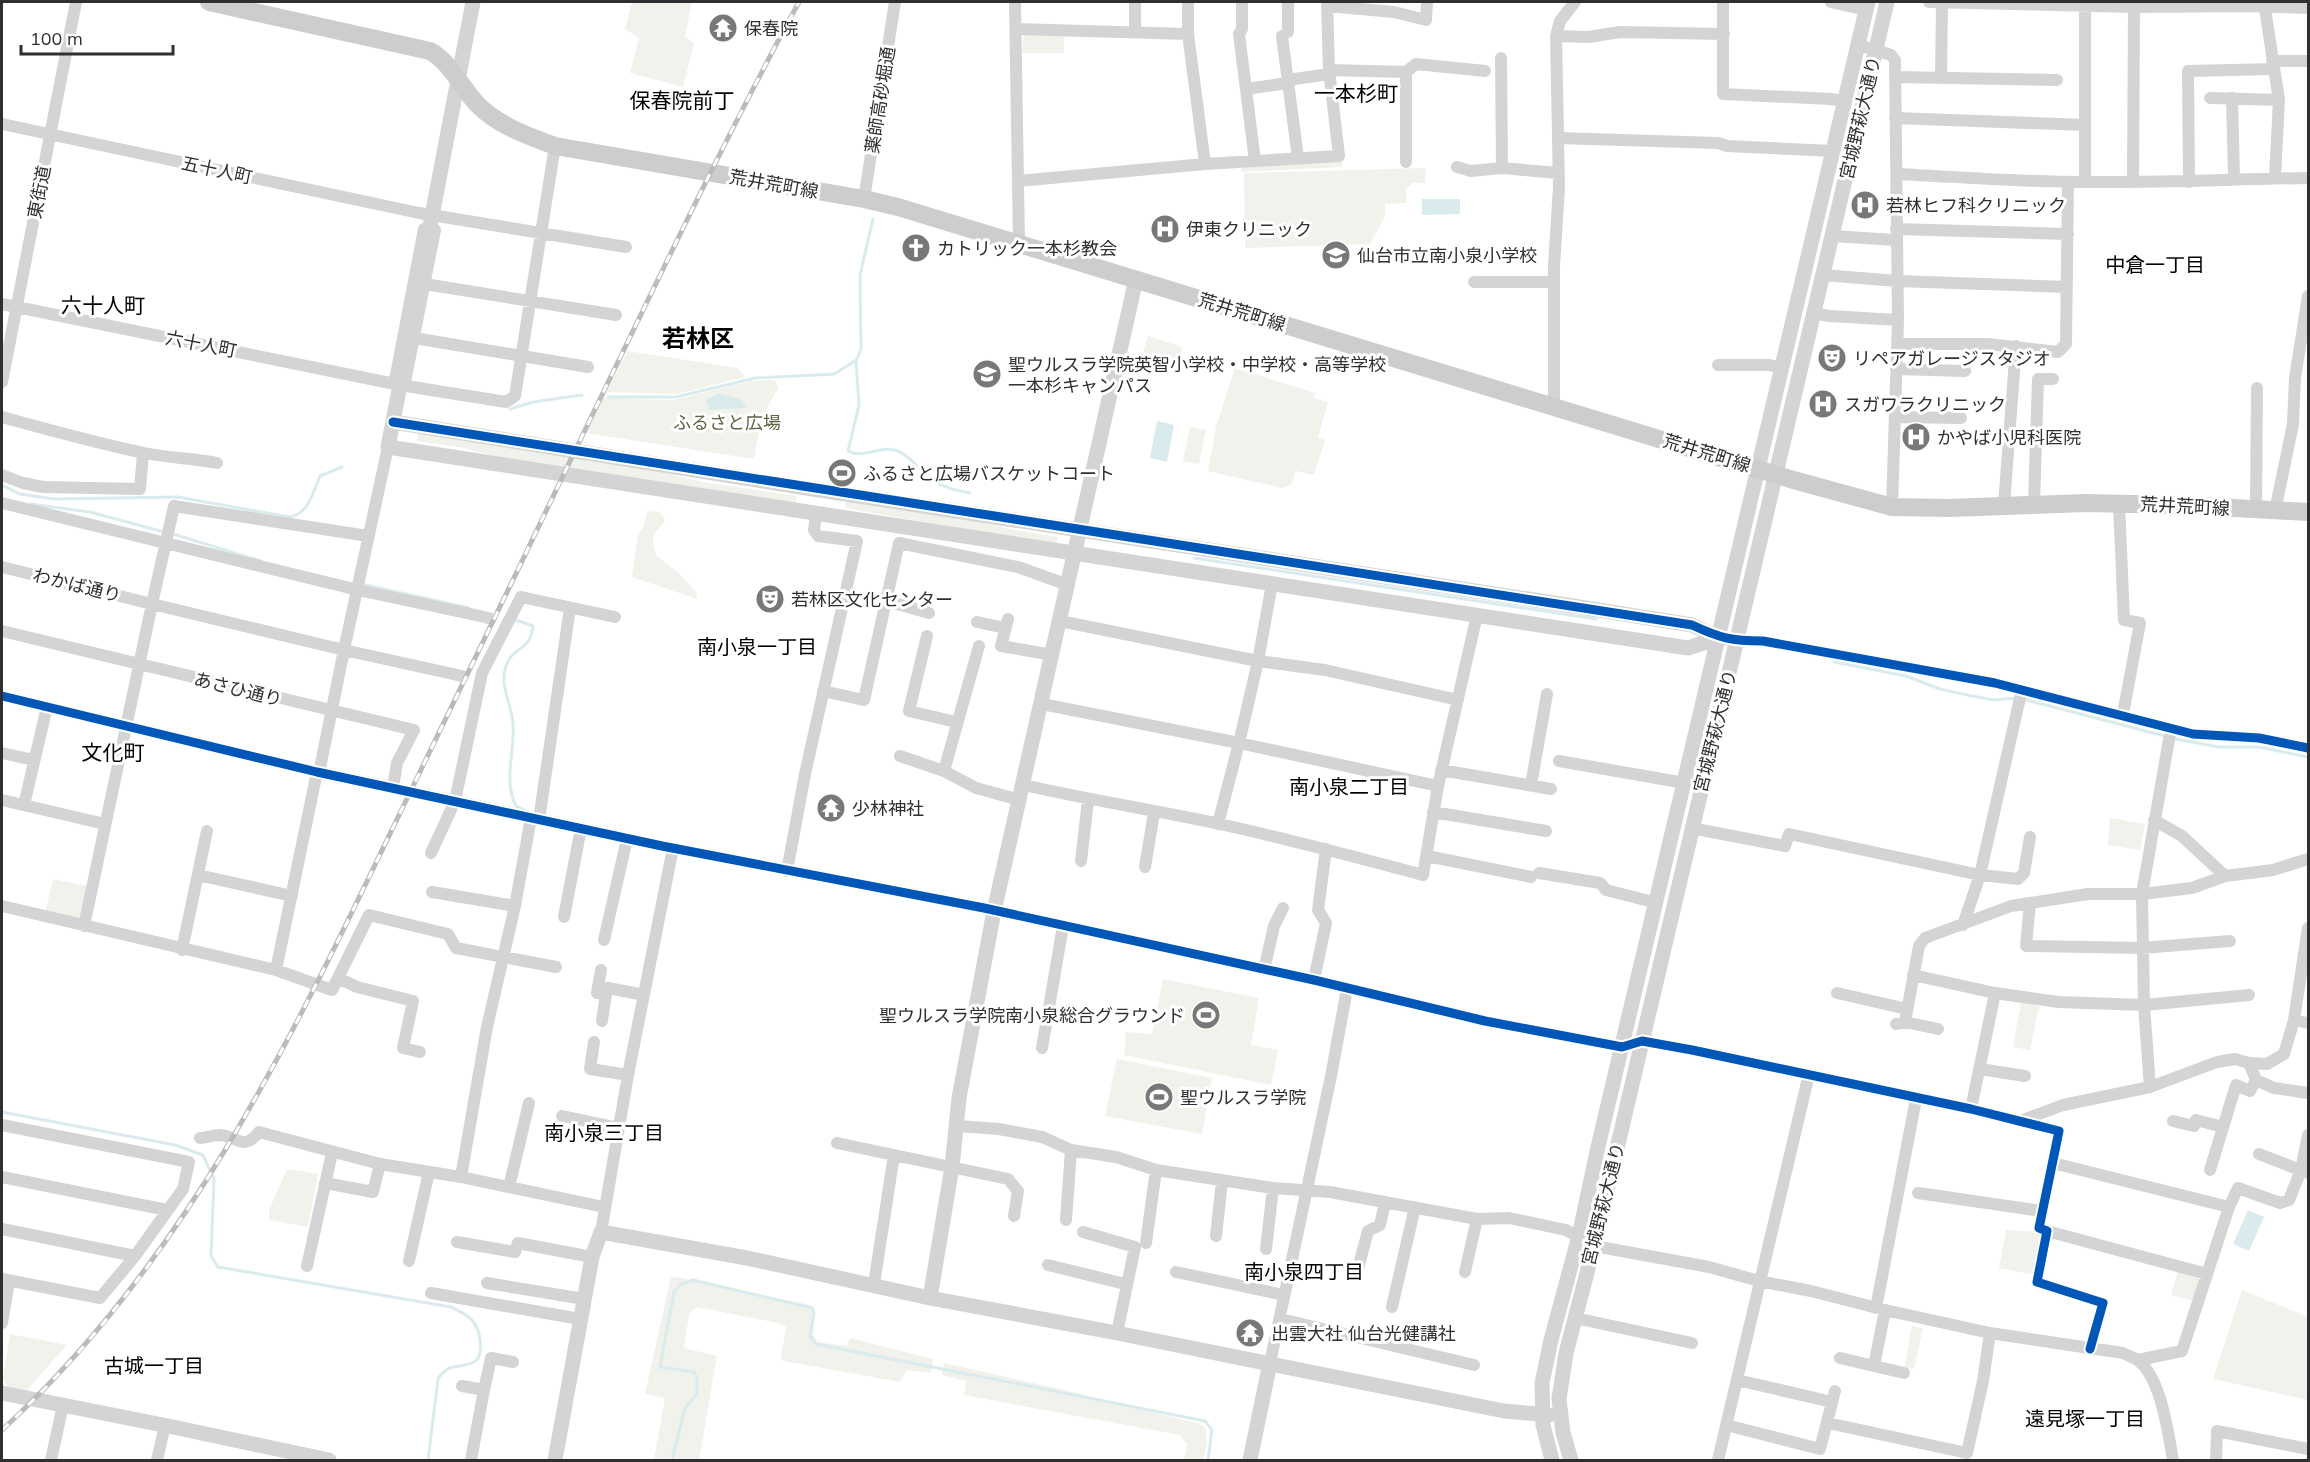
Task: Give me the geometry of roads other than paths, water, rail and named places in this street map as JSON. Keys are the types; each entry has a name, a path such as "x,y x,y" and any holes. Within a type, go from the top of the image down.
{"main road":[{"name":"荒井荒町線","path":"209,2 424,49 435,54 478,105 521,133 555,146 864,199 898,207 1892,507 2119,504 2308,512"}],"street":[{"name":"東街道","path":"2,382 76,2"},
{"path":"400,384 395,380 424,229 431,221 473,2"},
{"name":"薬師高砂堀通","path":"864,199 895,2"},
{"path":"1015,2 1019,243"},
{"path":"1135,2 1135,32"},
{"path":"1188,2 1188,34 1205,164"},
{"path":"1242,2 1242,29 1239,34 1255,161"},
{"path":"1288,2 1285,34 1288,81 1298,158"},
{"path":"1018,182 1205,164 1339,156 1329,72 1327,4 1394,12 1426,20 1427,2"},
{"path":"1554,406 1554,282 1558,173 1556,36 1560,21 1575,2"},
{"path":"1723,2 1723,94 1845,101"},
{"path":"1831,2 1867,6"},
{"name":"宮城野萩大通り","path":"1552,1461 1542,1415 1545,1366 1579,1236 1719,638 1814,313 1887,2"},
{"path":"1929,2 2134,7 2264,4 2308,8"},
{"path":"1941,78 1942,2"},
{"path":"2264,4 2279,100 2275,178"},
{"name":"宮城野萩大通り","path":"1571,1461 1560,1416 1559,1399 1566,1353 1594,1246 1737,641 1767,471 1782,368 1867,6"},
{"path":"2085,6 2085,182"},
{"path":"2133,182 2134,7"},
{"path":"1016,29 1188,34"},
{"path":"1556,36 1588,37 1620,32 1724,34"},
{"path":"1858,45 1891,54 1895,60 1898,320 1892,507"},
{"path":"1501,58 1502,168"},
{"path":"2189,182 2188,71 2308,61"},
{"path":"1245,89 1329,72 1406,72 1416,64 1485,71"},
{"path":"1406,72 1406,162"},
{"path":"1895,77 2057,80"},
{"path":"2210,98 2279,100"},
{"path":"2232,98 2234,179"},
{"path":"1895,118 2085,125"},
{"name":"五十人町","path":"2,124 431,221 626,247"},
{"path":"1558,138 1718,143 1727,146 1833,151"},
{"name":"六十人町","path":"2,304 400,384 506,402 514,396 555,146"},
{"path":"1457,166 1470,171 1502,168 1558,173"},
{"path":"1898,174 2068,182 2189,182 2308,178"},
{"path":"1897,344 2016,346 2058,352 2066,344 2068,182"},
{"path":"400,384 405,382 425,284 435,230 431,221"},
{"path":"1832,236 2068,234"},
{"path":"1823,275 1897,281 2067,287"},
{"path":"930,1298 958,1126 959,1098 994,910 1076,554 1136,279"},
{"path":"1474,282 1554,282"},
{"path":"425,284 616,315"},
{"path":"2275,511 2293,424 2295,378 2308,296"},
{"path":"1814,313 1840,317 1898,320"},
{"path":"414,338 588,367"},
{"path":"2004,505 2016,346"},
{"path":"1718,365 1769,365 1782,368"},
{"path":"1896,369 1965,371"},
{"path":"2034,504 2038,379 2054,379"},
{"path":"276,970 400,384"},
{"path":"2256,510 2258,388"},
{"path":"2,417 143,453 177,459 195,458 217,463"},
{"path":"1895,417 1961,418"},
{"path":"393,422 1692,625 1719,638 1762,641 2123,714 2170,734 2259,738 2308,748"},
{"path":"388,447 1688,648 1719,638"},
{"path":"2,475 43,488 140,489 143,453"},
{"path":"787,870 823,691 857,541 818,536 814,530 820,490"},
{"path":"2,503 168,536 480,616"},
{"path":"2119,504 2124,620 2140,623 2123,714"},
{"path":"84,926 174,506 368,536"},
{"path":"948,552 951,534"},
{"path":"823,691 864,700 899,543 1018,567 1068,585"},
{"name":"わかば通り","path":"2,567 344,650 453,674"},
{"path":"1218,824 1258,661 1272,584"},
{"path":"431,853 455,801 475,679 506,619 521,597 615,617"},
{"path":"887,601 929,613"},
{"path":"461,1177 487,1027 535,819 570,608"},
{"path":"900,756 944,771 976,788 1088,800 1218,824 1423,874 1441,770 1477,615"},
{"path":"1060,621 1258,661 1325,670 1458,700"},
{"path":"977,622 1007,624 1001,645 1053,655"},
{"name":"あさひ通り","path":"2,632 414,730 397,763 396,789 318,773"},
{"path":"927,636 909,711 956,722"},
{"path":"944,771 979,646"},
{"path":"1531,785 1547,694"},
{"path":"1963,925 1980,875 2020,695"},
{"path":"2,696 318,773"},
{"path":"1042,704 1438,786"},
{"path":"24,805 47,707"},
{"path":"2150,1087 2144,1005 2142,894 2170,734"},
{"path":"2,753 34,760"},
{"path":"1559,761 1685,783"},
{"path":"1441,770 1551,789"},
{"path":"414,792 627,839 994,910 1314,980 1485,1021 1622,1047 1642,1041 1809,1074 1916,1099 1971,1109 2059,1131 2038,1228 2207,1274"},
{"path":"2,800 105,824"},
{"path":"1081,861 1088,800"},
{"path":"1433,812 1546,831"},
{"path":"1144,867 1154,813"},
{"path":"2154,820 2182,836 2225,876"},
{"path":"564,917 581,828"},
{"path":"1691,828 1785,846 1789,834 1980,875 2018,879 2024,873 2030,837"},
{"path":"182,950 207,831"},
{"path":"604,940 627,839"},
{"path":"555,1461 580,1319 592,1257 600,1232 628,1075 673,848"},
{"path":"1314,980 1326,923 1318,910 1326,849"},
{"path":"1427,856 1535,875 1600,883 1606,890 1657,903"},
{"path":"1938,1029 1901,1023 1907,1009 1919,946 1925,938 2012,906 2088,894 2142,894 2193,888 2225,876 2273,870 2308,859"},
{"path":"198,875 292,896"},
{"path":"432,892 515,906"},
{"path":"2030,903 2026,946 2142,948 2230,941"},
{"path":"2,906 182,950 276,970 332,990 369,915 448,934 456,948 556,967"},
{"path":"1264,970 1274,926 1283,908"},
{"path":"1042,1048 1063,926"},
{"path":"2020,1121 2063,1105 2150,1087 2217,1062 2235,1059 2267,1064 2284,1054 2303,994 2308,928"},
{"path":"601,970 597,993 606,994 602,1021"},
{"path":"1913,975 1995,993 2058,1002 2144,1005 2249,995"},
{"path":"338,978 357,987 413,1001 403,1048 420,1052"},
{"path":"598,986 644,995"},
{"path":"1250,1461 1331,1076 1347,988"},
{"path":"1837,993 1907,1009"},
{"path":"1971,1109 1995,993"},
{"path":"2294,1020 2308,1023"},
{"path":"594,1042 591,1069 628,1075"},
{"path":"2249,1063 2256,1080 2274,1088 2308,1093"},
{"path":"1980,1069 2025,1076"},
{"path":"1718,1461 1809,1074"},
{"path":"2210,1170 2236,1085 2250,1091 2256,1080"},
{"path":"1874,1366 1881,1309 1916,1099"},
{"path":"509,1187 529,1103"},
{"path":"562,1116 619,1128"},
{"path":"2173,1121 2194,1126 2196,1120 2223,1127"},
{"path":"2,1125 189,1162 183,1189 135,1256 100,1298 5,1280 2,1323"},
{"path":"958,1126 999,1129 1041,1137 1071,1150 1116,1157 1156,1170 1273,1188 1306,1189 1477,1219 1509,1218 1566,1230 1594,1246 1710,1268 1990,1333 2123,1353 2138,1360 2154,1382 2166,1422 2173,1461"},
{"path":"200,1138 220,1135 243,1143 252,1140 259,1132 380,1164 461,1177 604,1207"},
{"path":"2138,1360 2182,1351 2229,1207 2238,1188 2280,1203 2289,1200 2305,1172 2308,1135"},
{"path":"837,1143 1008,1179 1018,1191 1014,1216"},
{"path":"1066,1220 1071,1150"},
{"path":"307,1266 332,1153"},
{"path":"2259,1154 2305,1172"},
{"path":"874,1284 894,1155"},
{"path":"326,1183 373,1192 380,1164"},
{"path":"2053,1164 2229,1207"},
{"path":"1146,1243 1156,1170"},
{"path":"409,1261 429,1172"},
{"path":"2,1177 167,1210"},
{"path":"1216,1236 1222,1181"},
{"path":"1266,1249 1273,1188"},
{"path":"1918,1193 2042,1211"},
{"path":"1356,1276 1368,1231 1380,1225 1385,1203"},
{"path":"1392,1307 1415,1207"},
{"path":"1466,1272 1477,1219"},
{"path":"2,1229 135,1256"},
{"path":"2047,1231 2037,1282 2103,1304 2090,1349"},
{"path":"600,1232 747,1258 930,1298 1270,1363 1504,1411 1560,1416"},
{"path":"1083,1232 1135,1247 1125,1284 1117,1333"},
{"path":"457,1242 515,1252 518,1243 592,1257"},
{"path":"1048,1265 1125,1284"},
{"path":"1176,1272 1284,1295"},
{"path":"487,1282 584,1299"},
{"path":"431,1293 580,1319"},
{"path":"1575,1318 1692,1343"},
{"path":"1281,1319 1474,1365"},
{"path":"1828,1423 1968,1457 1990,1333"},
{"path":"471,1461 491,1358 513,1362"},
{"path":"1840,1358 1904,1373"},
{"path":"1726,1425 1820,1449 1828,1423 1833,1397 1737,1380"},
{"path":"462,1386 484,1389"},
{"path":"2,1393 165,1425 329,1461"},
{"path":"51,1461 63,1405"},
{"path":"156,1461 165,1425"},
{"path":"2216,1461 2217,1431 2308,1449"}],"waterway":[{"path":"873,219 860,275 861,349 856,361 859,405 848,451 860,454 885,449 898,451 936,482 970,493"},
{"path":"608,397 676,397 755,378 834,374 855,361"},
{"path":"510,409 533,402 582,395"},
{"path":"2,485 20,494 54,499 178,497 290,517 302,511 306,506 320,476 342,467"},
{"path":"30,504 90,512 164,532"},
{"path":"170,533 261,561"},
{"path":"1194,558 1596,619"},
{"path":"361,584 469,608"},
{"path":"513,619 533,626 528,641 509,659 504,674 513,724 510,786 516,806 527,811"},
{"path":"1834,662 1906,676 1940,689 1972,696 1994,700 2017,698"},
{"path":"2023,699 2165,736"},
{"path":"2171,738 2219,747 2259,747 2308,757"},
{"path":"2,1112 175,1145 203,1155 214,1179 211,1256 218,1267 451,1307 469,1318 478,1332 479,1354 474,1362 450,1368 438,1379 428,1460"},
{"path":"672,1460 685,1408 697,1394 697,1378 694,1372 660,1367 674,1292 680,1285 693,1280 812,1308 814,1313 810,1336 816,1344 1205,1421 1212,1430 1208,1460"}],"tunnel":[{"path":"480,616 497,620"},
{"path":"453,674 469,678"}],"railway":[{"path":"2,1430 71,1360 133,1286 189,1207 240,1125 287,1041 331,955 690,214 799,2"}],"place":[{"name":"保春院","path":"723,28"},
{"name":"若林ヒフ科クリニック","path":"1865,205"},
{"name":"伊東クリニック","path":"1165,229"},
{"name":"カトリック一本杉教会","path":"916,248"},
{"name":"仙台市立南小泉小学校","path":"1336,255"},
{"name":"リペアガレージスタジオ","path":"1832,358"},
{"name":"聖ウルスラ学院英智小学校・中学校・高等学校 一本杉キャンパス","path":"987,374"},
{"name":"スガワラクリニック","path":"1823,404"},
{"name":"かやば小児科医院","path":"1916,437"},
{"name":"ふるさと広場バスケットコート","path":"842,473"},
{"name":"若林区文化センター","path":"770,599"},
{"name":"少林神社","path":"831,808"},
{"name":"聖ウルスラ学院南小泉総合グラウンド","path":"1206,1015"},
{"name":"聖ウルスラ学院","path":"1159,1097"},
{"name":"出雲大社 仙台光健講社","path":"1250,1333"}],"district":[{"name":"一本杉町","path":"1356,93"},
{"name":"保春院前丁","path":"682,100"},
{"name":"中倉一丁目","path":"2155,264"},
{"name":"六十人町","path":"103,305"},
{"name":"若林区","path":"698,338"},
{"name":"南小泉一丁目","path":"757,646"},
{"name":"文化町","path":"113,752"},
{"name":"南小泉二丁目","path":"1349,786"},
{"name":"南小泉三丁目","path":"604,1132"},
{"name":"南小泉四丁目","path":"1304,1271"},
{"name":"古城一丁目","path":"154,1365"},
{"name":"遠見塚一丁目","path":"2085,1418"}],"park label":[{"name":"ふるさと広場","path":"727,422"}]}
